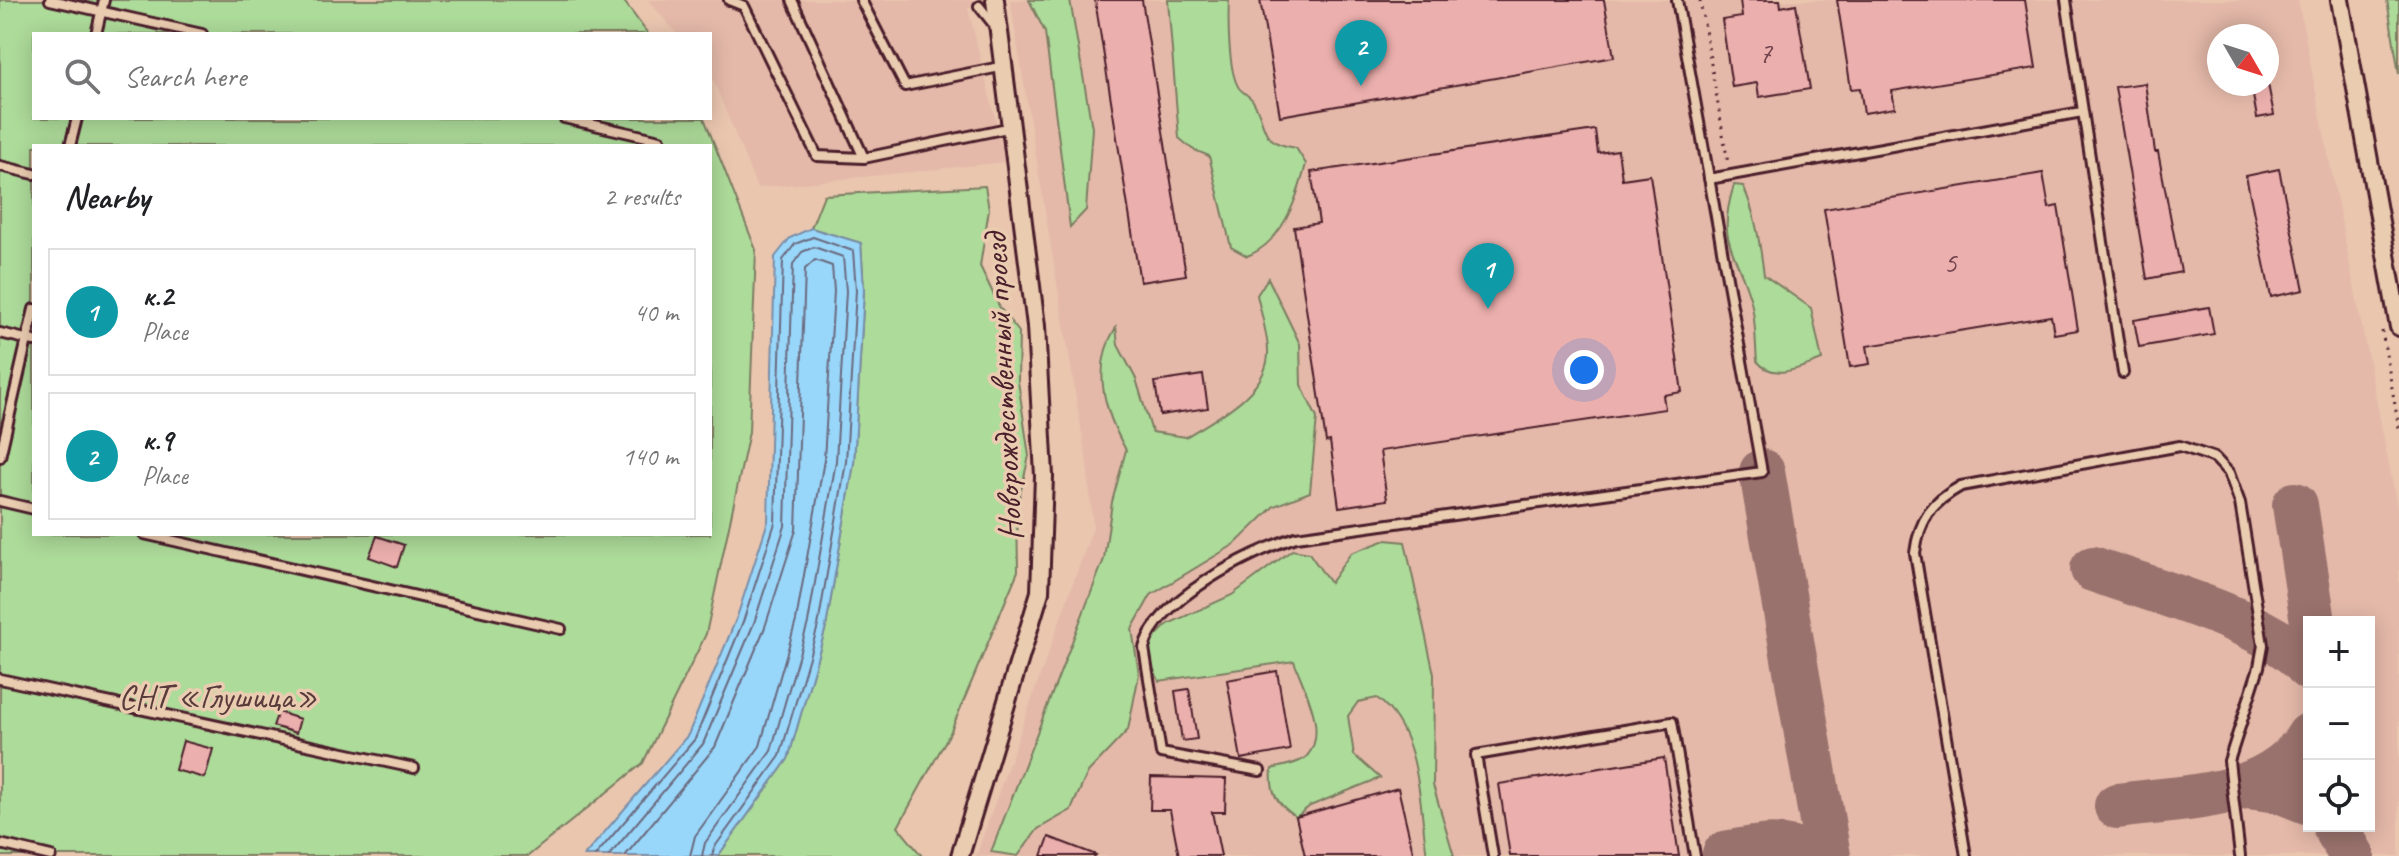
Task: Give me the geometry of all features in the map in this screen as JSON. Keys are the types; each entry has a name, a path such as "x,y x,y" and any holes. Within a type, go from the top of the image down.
{"street":[{"path":"2340,0 2399,327"},
{"name":"Новорождественный проезд","path":"960,856 1040,592 1044,476 1036,326 1005,66 1000,33 987,3"}],"lane":[{"path":"50,0 193,32"},
{"path":"96,32 104,0"},
{"path":"729,0 742,3 817,156 864,158 1012,127"},
{"path":"792,0 864,158"},
{"path":"861,0 905,86 1005,66"},
{"path":"1260,771 1161,753 1144,648 1148,633 1172,605 1234,566 1296,537 1762,472 1677,0"},
{"path":"2066,0 2123,373"},
{"path":"1709,179 2082,112"},
{"path":"70,144 76,120"},
{"path":"573,120 660,140"},
{"path":"0,166 32,174"},
{"path":"0,333 31,340 0,457"},
{"path":"1966,856 1915,553 1918,531 1939,498 1961,486 2180,446 2215,458 2229,473 2240,503 2263,645 2229,761 2229,789 2240,856"},
{"path":"0,501 32,509"},
{"path":"153,536 561,629"},
{"path":"0,679 414,768"},
{"path":"1493,856 1476,755 1672,722 1695,856"},
{"path":"0,844 51,856"}],"path":[{"path":"1700,0 1730,175"}],"shaded area":[{"path":"648,0 991,0 992,4 968,8 1006,162 757,188 712,77 712,32 675,32"},
{"path":"1010,0 2298,0 2399,516 2399,856 976,856 1093,527 1087,464"}],"green space":[{"name":"СНТ «Глушица»","path":"0,0 623,0 647,32 32,32 32,120 705,120 756,250 749,432 706,634 643,763 528,856 0,856"},
{"path":"1029,0 1070,0 1092,128 1086,210 1070,227 1045,32"},
{"path":"1168,0 1229,0 1230,46 1235,80 1253,101 1269,138 1296,148 1306,164 1287,218 1270,241 1247,256 1231,247 1209,156 1192,149 1179,138"},
{"path":"2387,0 2399,0 2399,74"},
{"path":"1734,185 1743,186 1751,208 1764,275 1811,308 1822,360 1780,372 1771,371 1757,361 1752,305 1727,233"},
{"path":"985,186 989,209 980,266 1000,308 1019,332 1018,381 1029,456 1017,507 1018,571 951,731 898,827 922,856 718,856 788,759 826,627 854,463 864,290 861,243 811,228 824,195"},
{"path":"1268,278 1300,344 1301,385 1317,418 1310,492 1274,506 1235,544 1151,595 1132,629 1139,674 1128,730 1088,772 1071,810 1038,829 1018,856 991,852 1104,559 1112,502 1126,450 1112,420 1103,389 1102,374 1108,342 1116,327 1118,345 1136,379 1152,432 1186,437 1239,402 1260,379 1268,350 1257,295"},
{"path":"1386,540 1405,542 1434,674 1433,785 1454,856 1427,856 1420,792 1410,749 1392,712 1377,698 1358,702 1348,716 1354,755 1380,778 1310,806 1296,817 1276,797 1272,777 1272,769 1304,759 1316,735 1312,709 1294,661 1159,681 1144,648 1168,624 1232,595 1292,550 1309,553 1330,583 1351,553"}],"water":[{"path":"811,228 861,243 864,290 854,463 826,627 788,759 718,856 584,856 688,735 737,617 768,521 775,257 790,238"}],"building":[{"path":"1095,0 1142,0 1186,275 1140,282"},
{"path":"1260,0 1604,0 1614,57 1280,116"},
{"path":"1740,0 1780,0 1781,7 1796,4 1810,89 1759,97 1757,83 1732,87 1722,20 1742,17"},
{"path":"1837,0 2025,0 2036,68 1892,91 1895,108 1864,113 1860,88 1851,89"},
{"path":"2145,83 2155,152 2158,152 2181,272 2147,279 2115,87"},
{"path":"2253,96 2270,96 2274,115 2257,118"},
{"path":"1595,130 1598,153 1618,150 1622,179 1650,175 1682,392 1663,395 1665,409 1380,451 1387,500 1339,507 1330,441 1326,442 1294,227 1319,223 1311,172"},
{"path":"2279,169 2304,290 2271,297 2246,176"},
{"path":"2043,173 2049,208 2058,206 2078,330 2054,334 2051,316 1867,346 1870,364 1850,367 1824,209"},
{"path":"2209,307 2214,334 2139,347 2134,320"},
{"path":"1203,375 1208,408 1160,415 1155,382"},
{"path":"377,536 404,545 397,567 369,557"},
{"path":"1277,671 1290,750 1241,759 1227,680"},
{"path":"1189,689 1197,739 1182,741 1175,691"},
{"path":"278,712 300,719 296,733 273,726"},
{"path":"183,741 213,749 205,778 175,770"},
{"path":"1664,758 1679,856 1510,856 1499,784"},
{"path":"1151,777 1226,779 1225,812 1212,812 1221,856 1179,856 1170,810 1150,810"},
{"path":"1398,788 1414,856 1305,856 1296,817"},
{"path":"1049,837 1096,855 1042,856"}],"taxiway":[{"path":"1762,472 1828,856"},
{"path":"2295,505 2312,616"},
{"path":"2093,569 2241,622 2269,636 2303,662"},
{"path":"2117,806 2197,797 2249,784 2273,773 2293,757 2303,744"},
{"path":"2247,786 2279,790 2303,800"},
{"path":"2338,832 2352,856"},
{"path":"1725,854 1777,847 1807,856"}],"place":[{"name":"к.9","path":"1361,86"},
{"name":"к.2","path":"1488,309"}]}
